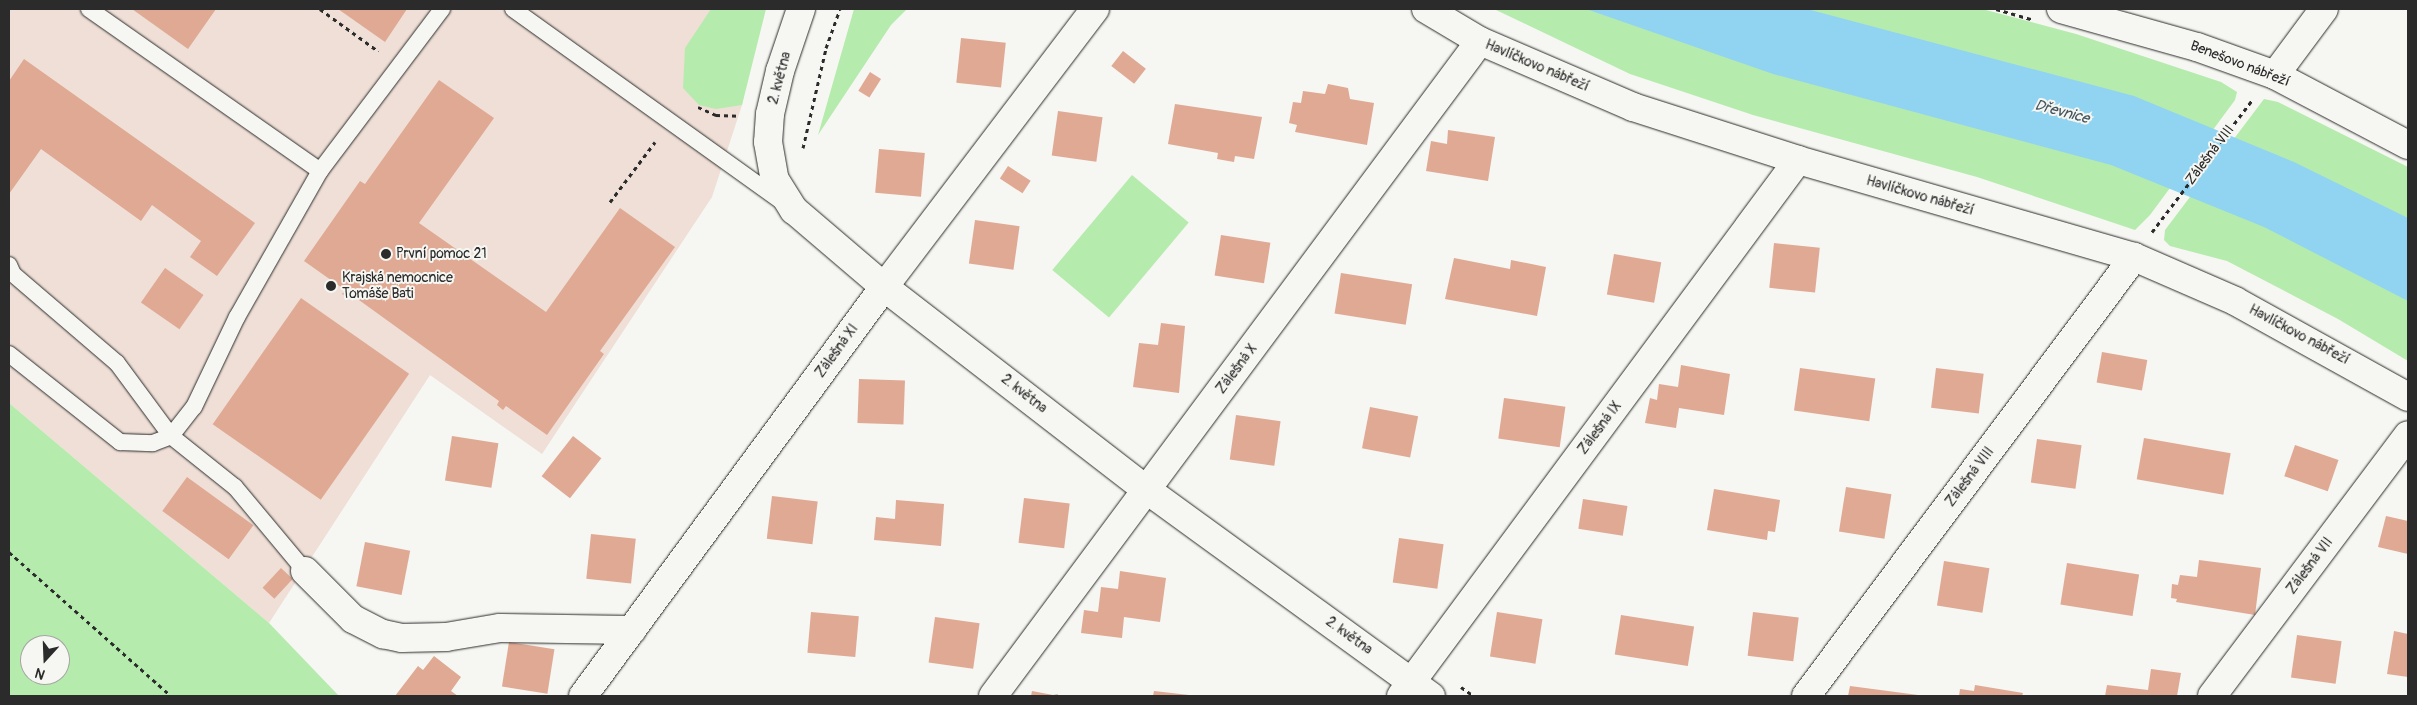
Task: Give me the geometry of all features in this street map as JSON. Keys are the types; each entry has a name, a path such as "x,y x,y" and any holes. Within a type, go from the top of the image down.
{"street":[{"name":"2. května","path":"801,9 780,71 770,114 768,142 775,180 794,210 884,287 1148,490 1418,684"},
{"name":"Zálešná XI","path":"583,696 884,287 1095,9"},
{"name":"Havlíčkovo nábřeží","path":"1426,9 1480,41 1633,107 1798,160 2134,258 2235,301 2408,397"},
{"name":"Benešovo nábřeží","path":"2061,9 2197,47 2275,74 2408,144"},
{"path":"2275,74 2324,9"},
{"name":"Zálešná X","path":"993,696 1480,41"},
{"name":"Zálešná IX","path":"1418,684 1798,160"},
{"name":"Zálešná VIII","path":"1806,696 2134,258"},
{"name":"Zálešná VII","path":"2212,696 2408,435"},
{"path":"305,571 352,619 383,634 402,638 446,637 500,628 632,630"}],"lane":[{"path":"89,9 320,171"},
{"path":"9,354 120,442 153,443 171,436 194,407 237,317 320,171 442,9"},
{"path":"514,9 794,210"},
{"path":"9,266 13,274 117,363 171,436 235,486 305,571"}],"path":[{"path":"320,9 398,66"},
{"path":"803,152 803,138 826,48 840,9"},
{"path":"690,103 716,115 738,117 743,110"},
{"name":"Zálešná VIII","path":"2154,228 2248,105"},
{"path":"9,552 171,696"},
{"path":"1418,684 1474,696"}],"shaded area":[{"name":"Krajská nemocnice Tomáše Bati","path":"9,9 760,9 742,105 712,197 542,454 430,375 269,623 9,403"}],"green space":[{"path":"711,9 766,9 742,105 716,109 699,105 683,88 685,48"},
{"path":"854,9 907,9 891,25 818,135"},
{"path":"1494,9 1982,9 2076,34 2221,82 2237,92 2235,100 2150,215 2135,230 1977,177 1753,115 1630,74"},
{"path":"2264,99 2278,102 2408,167 2408,361 2338,319 2227,261 2170,246 2164,240 2165,230"},
{"path":"1132,175 1189,223 1109,318 1052,270"},
{"path":"9,403 269,623 339,696 9,696"}],"water":[{"name":"Dřevnice","path":"1586,9 1807,9 2134,96 2294,162 2408,218 2408,301 2264,227 2111,165 1773,74"}],"building":[{"path":"132,9 216,9 188,49"},
{"path":"338,9 407,9 385,42"},
{"path":"961,38 1006,43 1001,87 956,83"},
{"path":"1123,51 1146,69 1134,84 1111,66"},
{"path":"24,59 255,223 217,276 190,257 201,241 152,205 141,221 41,149 9,194 9,81"},
{"path":"870,72 881,79 869,98 858,91"},
{"name":"První pomoc 21","path":"439,80 494,118 419,223 546,312 620,208 675,247 600,351 604,354 547,435 506,406 503,410 497,405 499,401 352,295 349,299 342,294 345,290 304,261 360,181 365,184"},
{"path":"1328,84 1348,88 1350,99 1374,103 1367,145 1295,132 1297,125 1289,123 1293,102 1301,103 1303,91 1325,94"},
{"path":"1175,104 1262,117 1254,159 1235,156 1234,162 1217,159 1218,153 1168,144"},
{"path":"1058,111 1103,117 1096,162 1052,156"},
{"path":"1448,130 1495,137 1488,181 1426,171 1431,141 1447,144"},
{"path":"879,149 925,153 921,197 875,193"},
{"path":"1008,166 1031,181 1022,193 1000,179"},
{"path":"975,220 1020,226 1013,270 969,264"},
{"path":"1221,235 1270,243 1264,283 1215,275"},
{"path":"1774,243 1820,248 1815,293 1769,288"},
{"path":"1614,254 1661,262 1654,303 1607,294"},
{"path":"1454,258 1510,269 1511,260 1546,267 1537,316 1445,299"},
{"path":"165,268 204,295 179,329 141,302"},
{"path":"1341,273 1412,284 1406,325 1335,313"},
{"path":"301,298 409,374 321,500 213,424"},
{"path":"1161,323 1185,326 1179,393 1133,387 1139,343 1158,345"},
{"path":"2102,352 2147,360 2142,391 2097,383"},
{"path":"1681,365 1730,374 1724,415 1679,408 1676,428 1645,423 1650,398 1657,400 1659,384 1678,387"},
{"path":"1800,368 1875,379 1869,421 1794,411"},
{"path":"1936,368 1984,374 1979,414 1931,408"},
{"path":"859,379 905,381 903,425 857,423"},
{"path":"1504,398 1565,407 1560,447 1498,439"},
{"path":"1370,407 1418,416 1410,458 1362,448"},
{"path":"1236,415 1281,421 1274,466 1230,460"},
{"path":"452,436 498,443 491,488 445,480"},
{"path":"573,436 601,458 570,498 542,476"},
{"path":"2144,438 2231,453 2223,495 2137,479"},
{"path":"2037,439 2082,445 2075,489 2031,483"},
{"path":"2295,445 2338,460 2328,491 2284,476"},
{"path":"187,477 253,525 229,559 162,511"},
{"path":"1846,487 1891,494 1884,539 1839,531"},
{"path":"1714,489 1780,500 1775,532 1768,531 1767,540 1707,530"},
{"path":"772,496 818,502 812,544 767,539"},
{"path":"1024,498 1070,504 1064,548 1019,543"},
{"path":"1583,499 1627,506 1623,536 1578,529"},
{"path":"896,500 944,504 941,546 874,540 876,517 895,519"},
{"path":"2386,516 2408,521 2408,554 2378,547"},
{"path":"591,534 636,539 631,583 586,579"},
{"path":"1399,538 1444,544 1437,589 1393,583"},
{"path":"365,542 410,551 402,595 356,586"},
{"path":"2199,560 2261,568 2255,615 2176,602 2177,599 2171,598 2172,584 2178,585 2180,575 2197,577"},
{"path":"1944,561 1989,568 1982,613 1937,605"},
{"path":"2067,563 2139,574 2133,616 2060,604"},
{"path":"281,568 293,579 274,599 263,588"},
{"path":"1120,571 1166,578 1160,622 1124,617 1122,638 1081,633 1084,610 1098,612 1101,587 1118,589"},
{"path":"811,612 859,616 855,657 807,653"},
{"path":"1497,612 1542,619 1535,664 1490,656"},
{"path":"1753,612 1799,618 1793,661 1748,656"},
{"path":"1621,615 1694,627 1688,666 1615,655"},
{"path":"935,617 980,623 973,669 929,663"},
{"path":"2394,631 2408,634 2408,677 2387,674"},
{"path":"2297,635 2342,641 2336,684 2291,678"},
{"path":"509,642 554,649 547,694 502,686"},
{"path":"434,656 461,677 451,691 458,696 395,696 418,666 423,670"},
{"path":"2151,669 2181,673 2177,696 2105,696 2107,685 2148,690"},
{"path":"1975,685 2023,693 2022,696 1959,696 1960,689 1974,691"},
{"path":"1850,686 1918,695 1918,696 1848,696"},
{"path":"1032,691 1053,695 1058,694 1057,696 1031,696"},
{"path":"1154,691 1189,695 1189,696 1153,696"}],"place":[{"name":"První pomoc 21","path":"386,254"},
{"name":"Krajská nemocnice Tomáše Bati","path":"331,286"}]}
